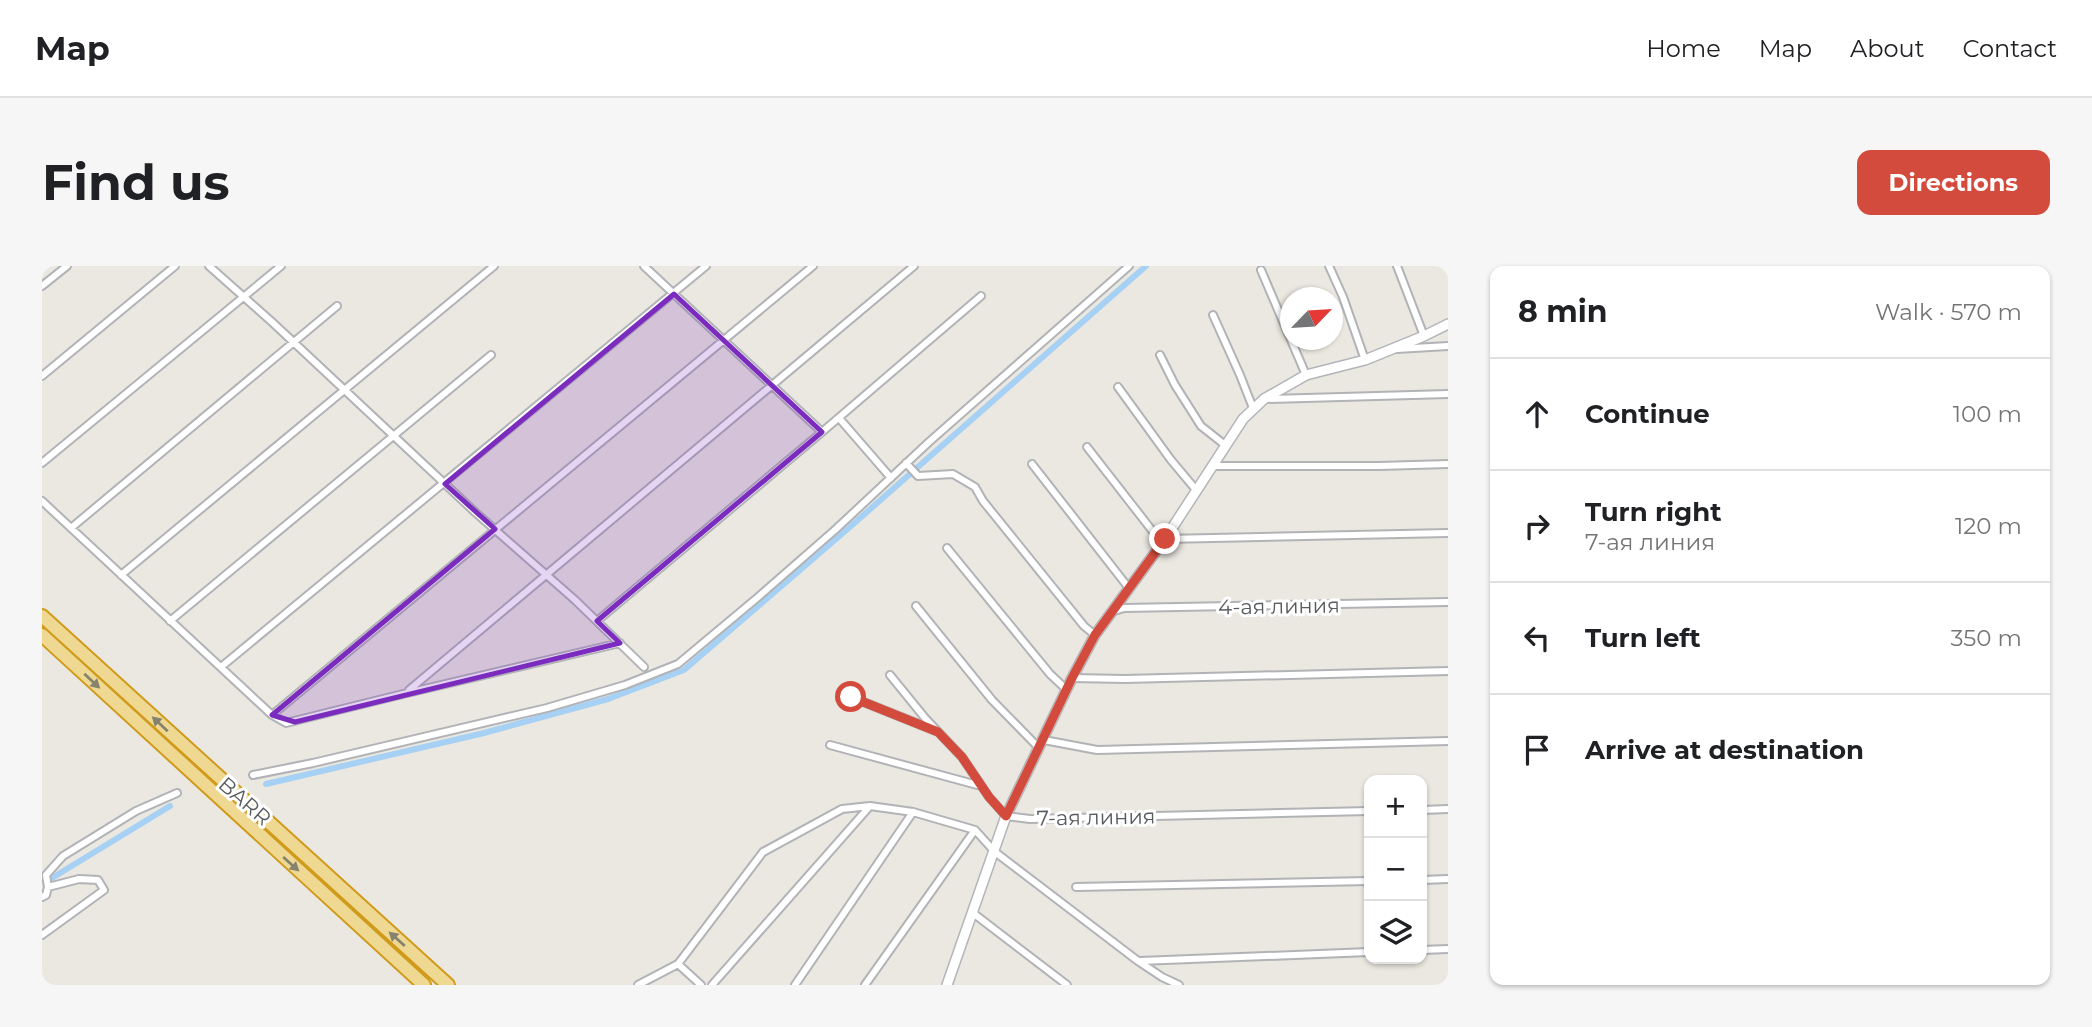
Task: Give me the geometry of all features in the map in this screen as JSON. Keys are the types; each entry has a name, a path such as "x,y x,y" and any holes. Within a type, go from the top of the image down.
{"highway":[{"name":"BARR","path":"42,615 448,985"},
{"name":"BARR","path":"42,635 424,985"}],"street":[{"path":"42,286 67,266"},
{"path":"42,376 175,266"},
{"path":"209,266 644,667"},
{"path":"42,463 281,266"},
{"path":"121,575 494,266"},
{"path":"643,266 822,432"},
{"path":"221,667 706,266"},
{"path":"272,715 813,266"},
{"path":"407,693 914,266"},
{"path":"253,775 547,708 625,685 678,664 758,598 891,478 908,466 1129,266"},
{"path":"1329,266 1365,360"},
{"path":"1397,266 1424,336"},
{"path":"1261,270 1280,314"},
{"path":"597,621 981,296"},
{"path":"71,528 337,306"},
{"path":"1213,315 1253,408"},
{"path":"947,985 1006,816 1072,678 1095,635 1165,539 1243,418 1264,399 1306,375 1365,360 1448,324"},
{"path":"1391,349 1448,346"},
{"path":"1296,350 1306,375"},
{"path":"170,621 491,355"},
{"path":"1160,355 1201,426 1226,446"},
{"path":"1118,387 1197,492"},
{"path":"1264,399 1448,394"},
{"path":"839,418 891,478"},
{"path":"1087,446 1154,533 1165,539 1448,533"},
{"path":"1032,464 1129,587"},
{"path":"1212,466 1448,464"},
{"path":"908,466 918,476 953,474 975,487 983,501 1084,626 1095,635"},
{"path":"42,501 272,715 286,723 620,643"},
{"path":"947,548 1050,674 1067,690"},
{"name":"4-ая линия","path":"1111,612 1124,608 1448,603"},
{"path":"916,606 992,700 1041,744 1097,750 1448,741"},
{"path":"1072,678 1448,671"},
{"name":"7-ая линия","path":"890,675 962,757 981,786 1006,816 1030,819 1364,811"},
{"path":"851,697 938,732"},
{"path":"830,745 981,786"},
{"path":"42,897 46,895 48,887 46,875 63,856 136,811 177,793"},
{"path":"712,985 870,806"},
{"path":"638,985 678,964 763,852 842,809 870,806 913,812 975,830 995,852 1138,961 1179,985"},
{"path":"1427,810 1448,809"},
{"path":"795,985 913,812"},
{"path":"865,985 975,830"},
{"path":"42,935 104,890 98,880 79,879 48,887"},
{"path":"1427,880 1448,880"},
{"path":"1076,887 1364,881"},
{"path":"973,914 1067,985"},
{"path":"1427,950 1448,949"},
{"path":"1138,961 1364,952"},
{"path":"678,964 701,985"}],"highlighted area":[{"path":"674,294 822,432 597,621 620,643 295,722 272,715 495,529 445,484"}],"waterway":[{"path":"266,784 484,733 608,699 684,670 1146,266"},
{"path":"52,878 170,806"}],"route":[{"path":"851,697 938,732 962,757 989,797 1006,816 1095,635 1165,539"}]}
